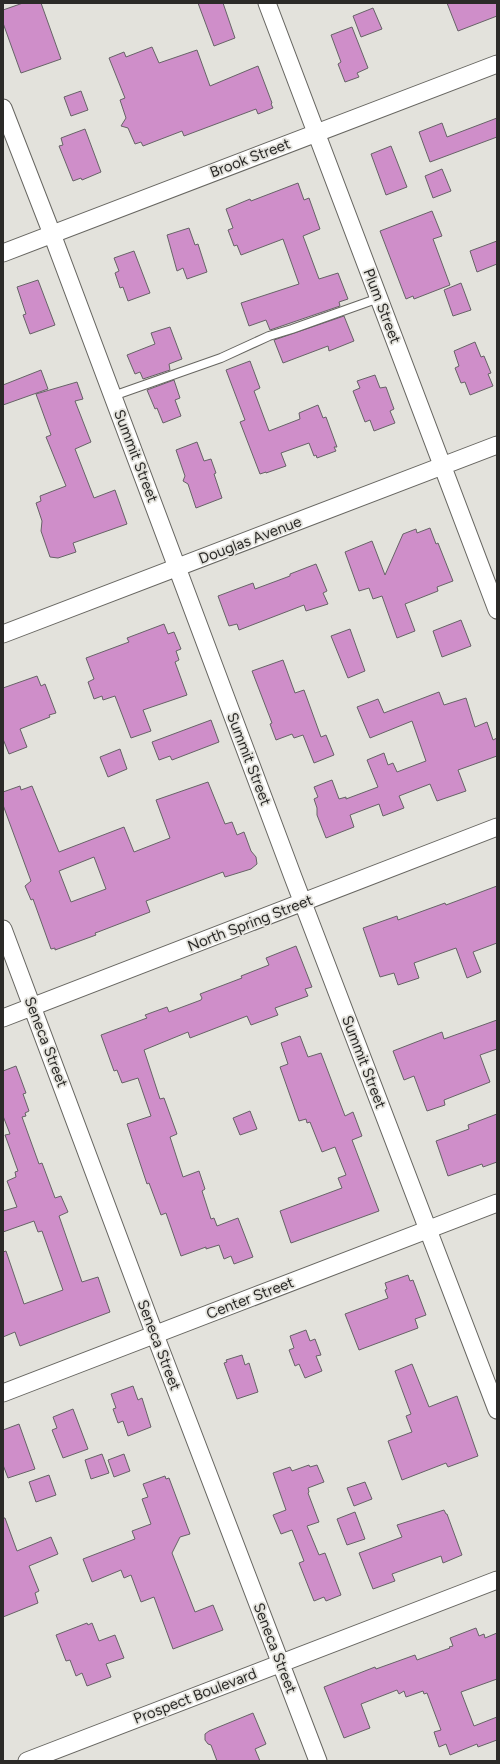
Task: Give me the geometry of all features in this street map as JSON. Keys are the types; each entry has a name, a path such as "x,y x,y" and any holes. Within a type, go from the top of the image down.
{"street":[{"name":"Plum Street","path":"266,3 497,610"},
{"name":"Brook Street","path":"3,253 497,64"},
{"name":"Summit Street","path":"3,108 52,234 303,903 497,1410"},
{"name":"Douglas Avenue","path":"3,634 497,445"},
{"name":"North Spring Street","path":"3,1018 497,827"},
{"name":"Seneca Street","path":"3,929 155,1335 318,1761"},
{"name":"Center Street","path":"3,1393 497,1203"},
{"name":"Prospect Boulevard","path":"27,1761 497,1580"}],"lane":[{"path":"113,396 221,358 269,336 378,298"}],"building":[{"path":"23,3 41,3 61,59 21,73 3,23 3,10"},
{"path":"198,3 223,3 235,38 214,46"},
{"path":"447,3 497,3 497,16 458,31"},
{"path":"373,8 382,29 361,37 353,16"},
{"path":"352,27 368,68 357,73 359,77 345,82 338,64 341,62 331,35"},
{"path":"152,47 159,63 197,50 210,86 258,66 273,108 258,114 256,109 184,136 182,131 143,146 141,142 135,144 128,128 121,126 126,118 120,100 125,98 109,58 124,52 126,57"},
{"path":"81,91 88,110 71,116 64,97"},
{"path":"497,118 497,137 430,162 419,132 442,123 447,137"},
{"path":"85,129 101,172 82,180 81,178 73,181 59,146 63,145 61,138"},
{"path":"391,146 407,187 386,195 371,154"},
{"path":"442,169 451,191 433,198 425,176"},
{"path":"298,183 304,200 309,198 320,229 303,236 319,279 338,273 348,299 339,302 340,306 270,330 266,320 249,326 241,303 299,284 283,239 241,255 237,245 234,246 228,230 233,228 226,209 250,199 251,201"},
{"path":"432,211 442,236 433,239 450,285 414,299 413,296 406,299 380,231"},
{"path":"189,228 195,245 198,244 207,272 187,279 183,268 177,271 167,235"},
{"path":"497,241 497,264 477,272 470,251"},
{"path":"134,251 150,293 128,301 123,287 120,288 115,273 119,271 114,258"},
{"path":"38,280 55,325 30,334 23,315 26,314 17,287"},
{"path":"461,283 471,310 453,316 444,290"},
{"path":"344,316 354,341 329,351 328,346 283,363 274,340"},
{"path":"170,327 182,359 169,364 170,370 143,379 140,372 135,374 127,355 155,344 151,333"},
{"path":"475,342 481,357 484,356 491,373 488,374 493,386 470,395 465,382 461,383 455,368 459,366 454,351"},
{"path":"250,361 260,388 254,391 269,431 300,419 299,413 318,405 323,418 326,417 337,447 334,447 336,451 317,458 316,455 314,456 309,443 281,453 286,466 260,474 240,422 245,420 226,370"},
{"path":"41,370 48,389 3,405 3,385"},
{"path":"375,375 380,388 386,387 394,409 390,411 395,423 374,431 370,420 365,422 353,391 360,388 357,381"},
{"path":"174,380 180,398 175,400 181,416 163,423 147,390"},
{"path":"77,382 83,399 75,401 91,442 75,449 94,498 115,490 127,524 73,543 76,552 58,558 50,557 41,531 42,521 36,503 41,501 40,496 66,486 46,437 51,435 36,394"},
{"path":"197,442 204,461 211,459 222,498 196,508 188,484 183,481 185,476 176,450"},
{"path":"430,528 436,544 438,543 453,581 437,587 438,591 405,604 415,631 397,638 382,596 373,599 369,588 359,591 345,552 372,541 385,575 403,534 416,529 417,533"},
{"path":"316,564 327,591 323,593 328,604 306,611 304,605 239,630 237,624 229,626 218,596 253,583 255,589 290,576 290,574"},
{"path":"461,620 471,646 442,657 433,631"},
{"path":"164,624 168,634 174,632 181,649 176,651 179,660 175,662 187,695 143,710 151,731 131,738 115,696 103,700 102,696 94,699 88,682 94,679 86,658 129,642 127,638"},
{"path":"350,629 365,671 348,678 331,636"},
{"path":"283,660 295,693 304,690 321,737 326,735 334,755 314,763 303,735 294,738 292,734 276,740 270,724 272,723 252,671"},
{"path":"37,676 41,686 45,684 56,713 49,715 50,717 20,729 27,747 9,754 3,739 3,688"},
{"path":"439,692 444,705 466,698 475,727 487,722 493,740 497,738 497,756 458,770 466,791 437,801 430,784 399,796 404,808 383,816 379,804 350,815 354,827 326,838 317,815 317,808 314,799 318,797 314,787 332,780 339,799 346,797 346,799 378,787 367,760 384,753 388,765 393,763 397,772 426,761 412,721 370,738 357,707 378,699 384,713"},
{"path":"211,720 219,742 172,760 170,756 159,760 152,742"},
{"path":"120,749 127,769 108,777 100,757"},
{"path":"208,782 225,824 232,822 237,835 244,832 251,851 256,857 257,864 251,869 225,877 223,872 146,901 150,912 95,933 96,935 55,950 55,948 51,949 33,899 31,900 25,886 31,881 3,805 3,792 20,786 21,790 32,786 59,852 124,827 134,852 170,838 156,800","holes":["94,857 106,889 71,902 59,871"]},
{"path":"497,886 497,943 473,952 481,972 467,978 456,948 414,963 419,978 398,985 394,973 380,977 363,928 397,916 398,920 445,903 446,905"},
{"path":"296,946 312,987 305,989 308,996 275,1008 278,1015 251,1025 247,1016 190,1038 188,1032 144,1050 160,1099 164,1098 177,1134 170,1137 183,1177 199,1171 205,1189 202,1191 211,1219 214,1218 217,1226 238,1218 253,1257 234,1264 231,1256 224,1259 219,1245 206,1249 206,1247 181,1256 166,1213 161,1215 149,1183 147,1184 127,1124 151,1116 138,1078 122,1083 117,1070 114,1071 101,1035 147,1018 145,1015 167,1007 169,1012 201,1000 202,998 200,994 242,978 241,976 269,965 266,958"},
{"path":"497,1020 497,1049 480,1055 490,1082 444,1100 445,1105 427,1111 414,1076 404,1080 393,1051 442,1032 444,1039"},
{"path":"300,1036 308,1057 321,1053 345,1116 353,1112 362,1136 352,1140 379,1211 291,1243 280,1211 342,1188 338,1178 346,1175 335,1147 322,1152 310,1122 307,1123 306,1119 299,1121 280,1067 288,1064 281,1043"},
{"path":"16,1066 26,1093 23,1094 29,1111 25,1113 26,1116 22,1117 39,1164 42,1163 55,1198 61,1196 68,1212 59,1216 82,1282 98,1277 110,1312 20,1346 15,1332 3,1337 3,1252 6,1251 24,1304 63,1290 42,1231 38,1232 34,1221 3,1232 3,1211 17,1207 7,1181 16,1177 15,1172 18,1171 5,1135 10,1134 3,1116 3,1071"},
{"path":"250,1111 257,1129 240,1135 233,1118"},
{"path":"497,1114 497,1162 483,1167 482,1164 448,1176 436,1141 469,1129 468,1125"},
{"path":"408,1275 410,1281 413,1280 426,1315 415,1319 418,1328 359,1350 345,1314 388,1298 385,1290 387,1289 385,1283"},
{"path":"306,1330 310,1341 315,1339 321,1355 316,1356 322,1371 305,1378 299,1364 295,1366 289,1350 294,1348 290,1336"},
{"path":"242,1355 245,1365 249,1363 258,1392 237,1399 224,1363 227,1362 226,1360"},
{"path":"412,1364 429,1407 457,1396 478,1456 448,1467 446,1463 402,1480 388,1441 412,1432 406,1416 411,1414 395,1371"},
{"path":"133,1386 138,1400 142,1398 151,1427 128,1436 123,1421 118,1423 113,1409 116,1408 111,1394"},
{"path":"73,1409 88,1449 63,1458 52,1430 57,1428 53,1417"},
{"path":"19,1424 35,1469 8,1478 3,1465 3,1430"},
{"path":"102,1454 109,1473 91,1479 85,1460"},
{"path":"124,1454 130,1471 114,1477 108,1460"},
{"path":"309,1465 310,1467 317,1465 324,1482 308,1488 308,1493 319,1522 307,1526 319,1555 325,1553 341,1595 326,1601 324,1597 314,1601 299,1563 304,1561 292,1530 281,1534 273,1515 286,1510 273,1473 290,1467 292,1471"},
{"path":"49,1475 56,1495 36,1502 29,1482"},
{"path":"165,1476 166,1479 169,1478 190,1534 180,1537 172,1553 195,1612 213,1605 223,1630 173,1649 154,1597 141,1602 131,1575 124,1578 121,1570 92,1582 83,1559 135,1539 132,1531 151,1524 142,1499 148,1497 143,1484"},
{"path":"365,1482 372,1499 354,1506 347,1488"},
{"path":"444,1510 447,1514 462,1555 443,1563 441,1556 392,1574 395,1581 373,1589 359,1553 402,1537 397,1525"},
{"path":"355,1512 365,1539 347,1545 337,1519"},
{"path":"3,1518 5,1518 17,1551 51,1537 58,1554 29,1566 39,1591 35,1593 38,1603 3,1617"},
{"path":"87,1623 88,1625 92,1623 99,1641 115,1635 124,1658 106,1664 111,1677 87,1686 82,1673 76,1676 70,1660 66,1661 56,1635"},
{"path":"476,1628 479,1636 484,1634 485,1638 497,1633 497,1679 461,1692 474,1726 497,1717 497,1740 478,1747 477,1744 450,1755 446,1744 439,1747 434,1732 441,1730 427,1693 424,1694 423,1691 406,1697 404,1691 399,1694 397,1690 361,1704 370,1728 344,1738 324,1687 375,1667 376,1669 415,1655 417,1660 450,1648 449,1647 453,1646 450,1638"},
{"path":"253,1713 266,1744 255,1749 260,1761 217,1761 211,1745 205,1740 205,1734"}]}
